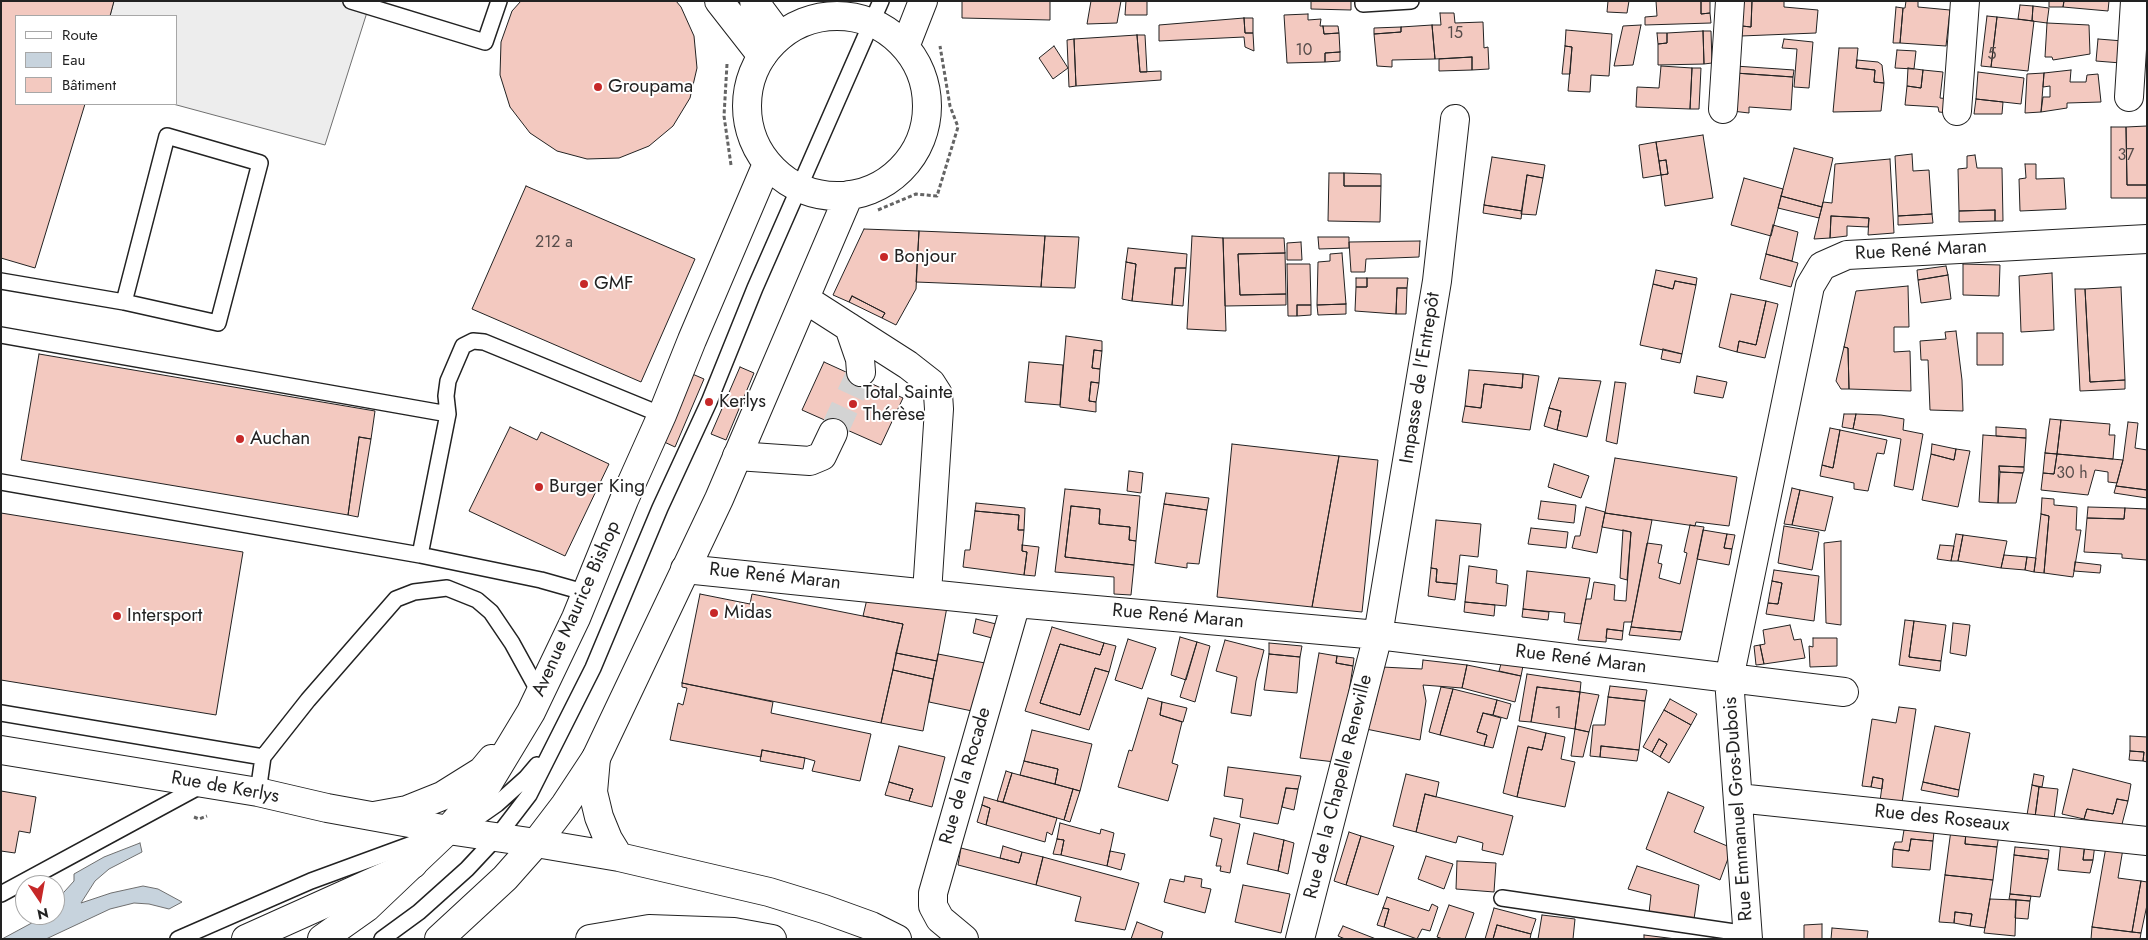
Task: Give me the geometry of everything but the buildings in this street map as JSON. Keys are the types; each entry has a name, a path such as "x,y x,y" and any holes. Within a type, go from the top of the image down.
{"main road":[{"path":"719,1 762,56"},
{"path":"754,1 780,36"},
{"path":"905,47 923,1"},
{"path":"1723,109 1730,1"},
{"path":"1956,111 1965,1"},
{"path":"2129,97 2135,1"},
{"path":"839,9 854,18 876,12 905,47 918,68 926,90 926,114 922,138 910,159 893,176 872,189 849,195 832,196 799,188 782,178 767,164 757,148 750,130 747,111 748,92 753,73 762,56 780,36 798,26 839,9"},
{"name":"Impasse de l'Entrepôt","path":"1378,635 1437,281 1455,119"},
{"name":"Avenue Maurice Bishop","path":"322,939 367,906 414,864 448,830 487,785 536,703 587,593 624,500 662,415 767,164"},
{"path":"440,939 506,878 565,805 596,758 719,499 849,195"},
{"name":"Rue René Maran","path":"685,569 1378,635 1729,679 1810,286 1822,266 1847,255 2147,239"},
{"path":"805,299 908,365 931,383 938,394 939,409 927,593"},
{"path":"850,327 860,359 861,372"},
{"path":"738,456 810,461 822,456 833,432"},
{"name":"Rue de la Rocade","path":"964,939 940,919 933,906 933,893 1016,602"},
{"name":"Rue de la Chapelle Reneville","path":"1300,939 1378,635"},
{"path":"1729,679 1844,692"},
{"name":"Rue Emmanuel Gros-Dubois","path":"1729,679 1748,937"},
{"path":"374,816 407,810 433,800 482,771 536,703"},
{"name":"Rue de Kerlys","path":"1,750 258,792 327,808 448,830 619,857 788,898 862,922 897,939"},
{"path":"596,758 593,780 595,800 605,831 619,857"},
{"name":"Rue des Roseaux","path":"1738,798 2147,841"},
{"path":"246,939 414,864"},
{"path":"590,939 649,929 685,929 734,932 772,939"}],"lane":[{"path":"351,1 485,42 499,1"},
{"path":"1362,1 1362,4 1411,1"},
{"path":"382,939 426,906 467,869 496,838 529,795 593,668 660,508 709,402 755,288 876,12"},
{"path":"1,281 124,302 218,323 260,163 168,136 124,302"},
{"path":"1,336 448,414"},
{"path":"420,556 448,414 446,396 448,381 463,346 473,342 484,342 662,415"},
{"path":"1,482 420,556 541,580 587,593"},
{"path":"258,792 263,757 308,700 396,599 414,592 447,588 477,600 491,612 512,643 536,703"},
{"path":"1,713 263,757"},
{"path":"178,939 311,881 477,818 497,804 526,778 554,744"},
{"path":"1,894 206,783"},
{"path":"1502,898 1748,937"}],"path":[{"path":"872,214 916,194 937,196 958,127 950,106 942,66 940,38"},
{"path":"727,60 724,116 732,172"}],"shaded area":[{"path":"114,1 351,1 369,6 325,145 177,105 178,15 110,15"}],"water":[{"path":"140,843 142,852 109,869 95,881 81,903 111,893 143,886 158,889 182,902 169,909 149,904 134,903 110,909 46,939 2,939 28,925 65,925 65,891 74,881 74,874 104,857"}],"tunnel":[{"path":"833,433 861,372"}],"place":[{"name":"Groupama","path":"598,87"},
{"name":"Bonjour","path":"884,257"},
{"name":"GMF","path":"584,284"},
{"name":"Kerlys","path":"709,402"},
{"name":"Total Sainte Thérèse","path":"853,404"},
{"name":"Auchan","path":"240,439"},
{"name":"Burger King","path":"539,487"},
{"name":"Midas","path":"714,613"},
{"name":"Intersport","path":"117,616"}]}
